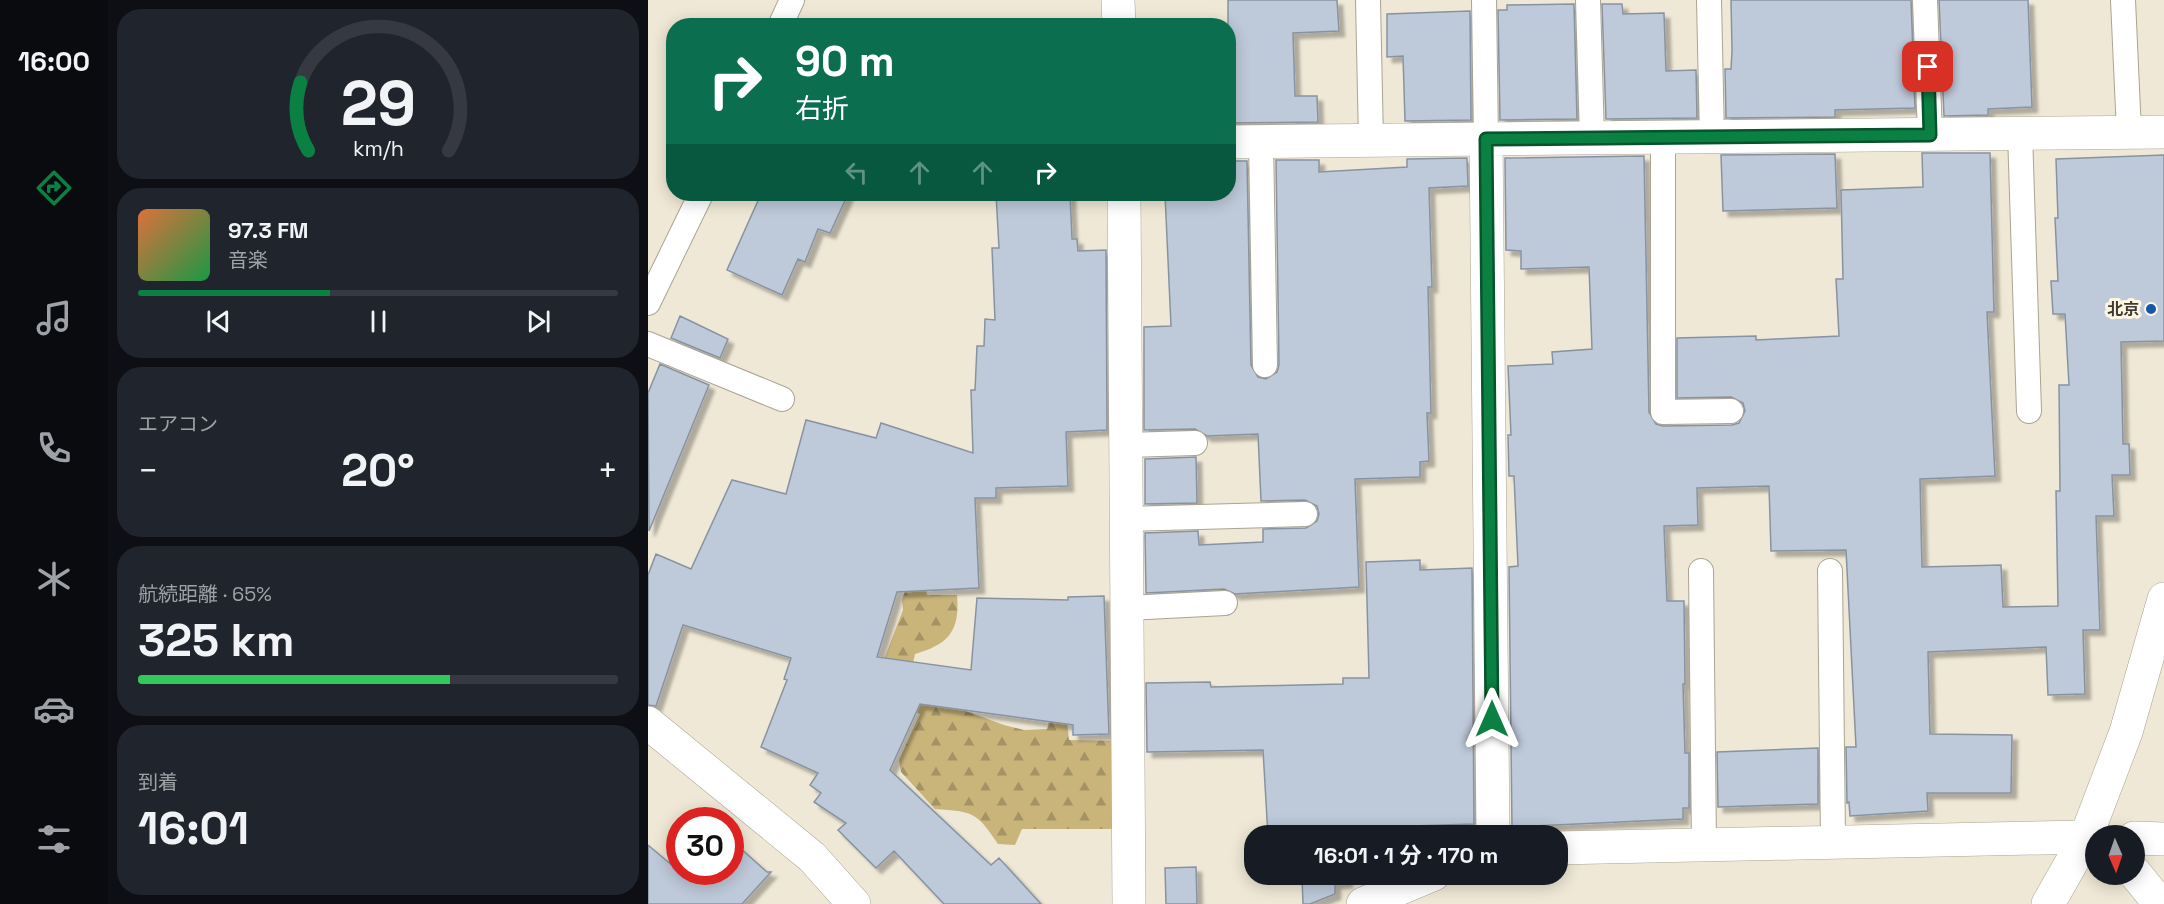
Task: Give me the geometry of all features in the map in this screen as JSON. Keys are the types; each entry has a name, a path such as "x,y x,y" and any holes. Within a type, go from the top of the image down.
{"street":[{"path":"1118,0 1119,18"},
{"path":"1236,142 2164,132"},
{"path":"1486,139 1493,825"},
{"path":"1124,201 1129,904"},
{"path":"2096,825 2164,599"},
{"path":"648,723 812,857 854,904"},
{"path":"2145,838 2164,839"},
{"path":"1568,848 1833,841 2085,839"},
{"path":"2048,904 2085,849"},
{"path":"1363,904 1408,885"},
{"path":"2145,885 2160,904"}],"lane":[{"path":"784,18 792,0"},
{"path":"1368,0 1371,141"},
{"path":"1484,0 1486,139"},
{"path":"1588,0 1592,138"},
{"path":"1709,0 1712,137"},
{"path":"1925,0 1930,135"},
{"path":"2123,0 2129,132"},
{"path":"2020,134 2028,411"},
{"path":"1663,138 1663,412 1731,411"},
{"path":"1261,142 1265,365"},
{"path":"648,303 698,201"},
{"path":"648,344 782,399"},
{"path":"1126,445 1195,443"},
{"path":"1126,519 1305,514"},
{"path":"1701,571 1704,844"},
{"path":"1830,571 1833,841"},
{"path":"1127,608 1225,603"}],"green space":[{"path":"920,547 927,595 957,595 957,607 954,627 950,634 936,646 915,654 911,673 930,698 1004,725 1024,730 1047,729 1050,717 1066,711 1069,740 1121,741 1126,824 1110,829 1022,829 1015,845 998,844 984,825 972,815 935,809 901,772 899,760 920,714 871,693 903,610 902,600"}],"building":[{"path":"1228,0 1337,0 1339,31 1293,33 1295,96 1317,96 1318,122 1236,123 1236,18 1228,18"},
{"path":"1731,0 1911,0 1915,108 1835,110 1835,117 1726,118 1725,69 1731,69 1732,51"},
{"path":"1939,0 2028,0 2032,107 1988,109 1988,115 1944,116"},
{"path":"1574,4 1577,119 1500,120 1498,10 1507,10 1507,5"},
{"path":"1602,4 1622,4 1623,14 1664,13 1666,71 1696,70 1697,118 1606,119"},
{"path":"1470,11 1471,120 1405,121 1403,56 1387,57 1387,14"},
{"path":"1922,153 1990,153 1994,312 1987,312 1995,476 1920,479 1922,567 2001,565 2003,607 2058,606 2056,491 2060,491 2059,385 2069,385 2065,314 2053,314 2051,281 2058,281 2055,218 2058,218 2056,159 2164,155 2164,341 2121,342 2123,444 2129,444 2130,475 2112,475 2114,516 2096,516 2100,630 2083,630 2085,694 2048,695 2046,647 1928,652 1930,734 2012,735 2011,793 1927,793 1928,811 1850,816 1849,802 1847,803 1846,747 1856,747 1846,550 1771,551 1769,486 1697,488 1698,525 1664,526 1667,601 1684,601 1685,684 1683,684 1685,753 1689,753 1689,808 1683,808 1683,819 1512,825 1509,567 1518,566 1514,476 1509,476 1508,435 1511,435 1508,366 1553,364 1552,352 1592,349 1589,267 1521,269 1521,251 1506,250 1505,158 1644,156 1649,412 1656,424 1663,426 1732,425 1739,423 1745,411 1743,403 1731,397 1677,398 1677,338 1756,336 1756,340 1839,336 1836,279 1843,279 1841,190 1923,187"},
{"path":"1835,154 1837,208 1723,211 1721,155"},
{"path":"1467,158 1468,186 1429,188 1432,287 1428,287 1431,413 1427,413 1429,461 1420,462 1420,477 1355,479 1359,587 1235,594 1224,589 1146,593 1145,533 1198,531 1199,545 1263,542 1263,529 1306,528 1317,521 1319,514 1317,506 1305,500 1261,501 1258,434 1207,436 1195,429 1144,430 1144,327 1171,326 1165,201 1236,201 1236,161 1247,161 1251,365 1258,377 1266,379 1277,372 1279,365 1276,160 1319,160 1319,172 1407,167 1407,159"},
{"path":"758,201 845,201 830,233 818,229 805,262 798,259 782,295 727,270"},
{"path":"996,201 1070,201 1072,239 1077,239 1078,251 1106,250 1107,430 1066,432 1068,486 996,488 996,498 975,498 979,588 897,592 877,657 971,670 977,598 1068,600 1068,597 1104,596 1109,734 1073,735 1073,725 920,704 890,770 991,865 999,858 1041,904 944,904 894,851 876,868 838,830 846,823 814,802 821,793 810,785 818,773 761,747 787,680 784,679 791,658 683,625 656,706 648,705 648,575 656,554 691,569 732,480 786,494 806,420 876,438 881,423 973,453 971,390 975,390 977,346 984,346 985,319 995,320 992,248 999,248"},
{"path":"680,316 728,339 720,358 671,338"},
{"path":"660,364 709,385 649,531 648,393"},
{"path":"1196,457 1197,503 1145,504 1145,459"},
{"path":"1420,560 1420,570 1472,568 1474,824 1267,825 1263,750 1147,752 1146,683 1210,682 1211,687 1343,684 1343,678 1369,678 1366,562"},
{"path":"1818,748 1818,804 1718,807 1717,752"},
{"path":"648,845 666,860 666,885 744,885 744,851 767,872 771,872 742,904 648,904"},
{"path":"1196,867 1197,904 1166,904 1165,868"},
{"path":"1302,885 1335,885 1335,894 1310,904 1303,904"}],"place":[{"name":"北京","path":"2151,309"}],"route":[{"path":"1492,719 1486,139 1930,135 1928,67"}]}
